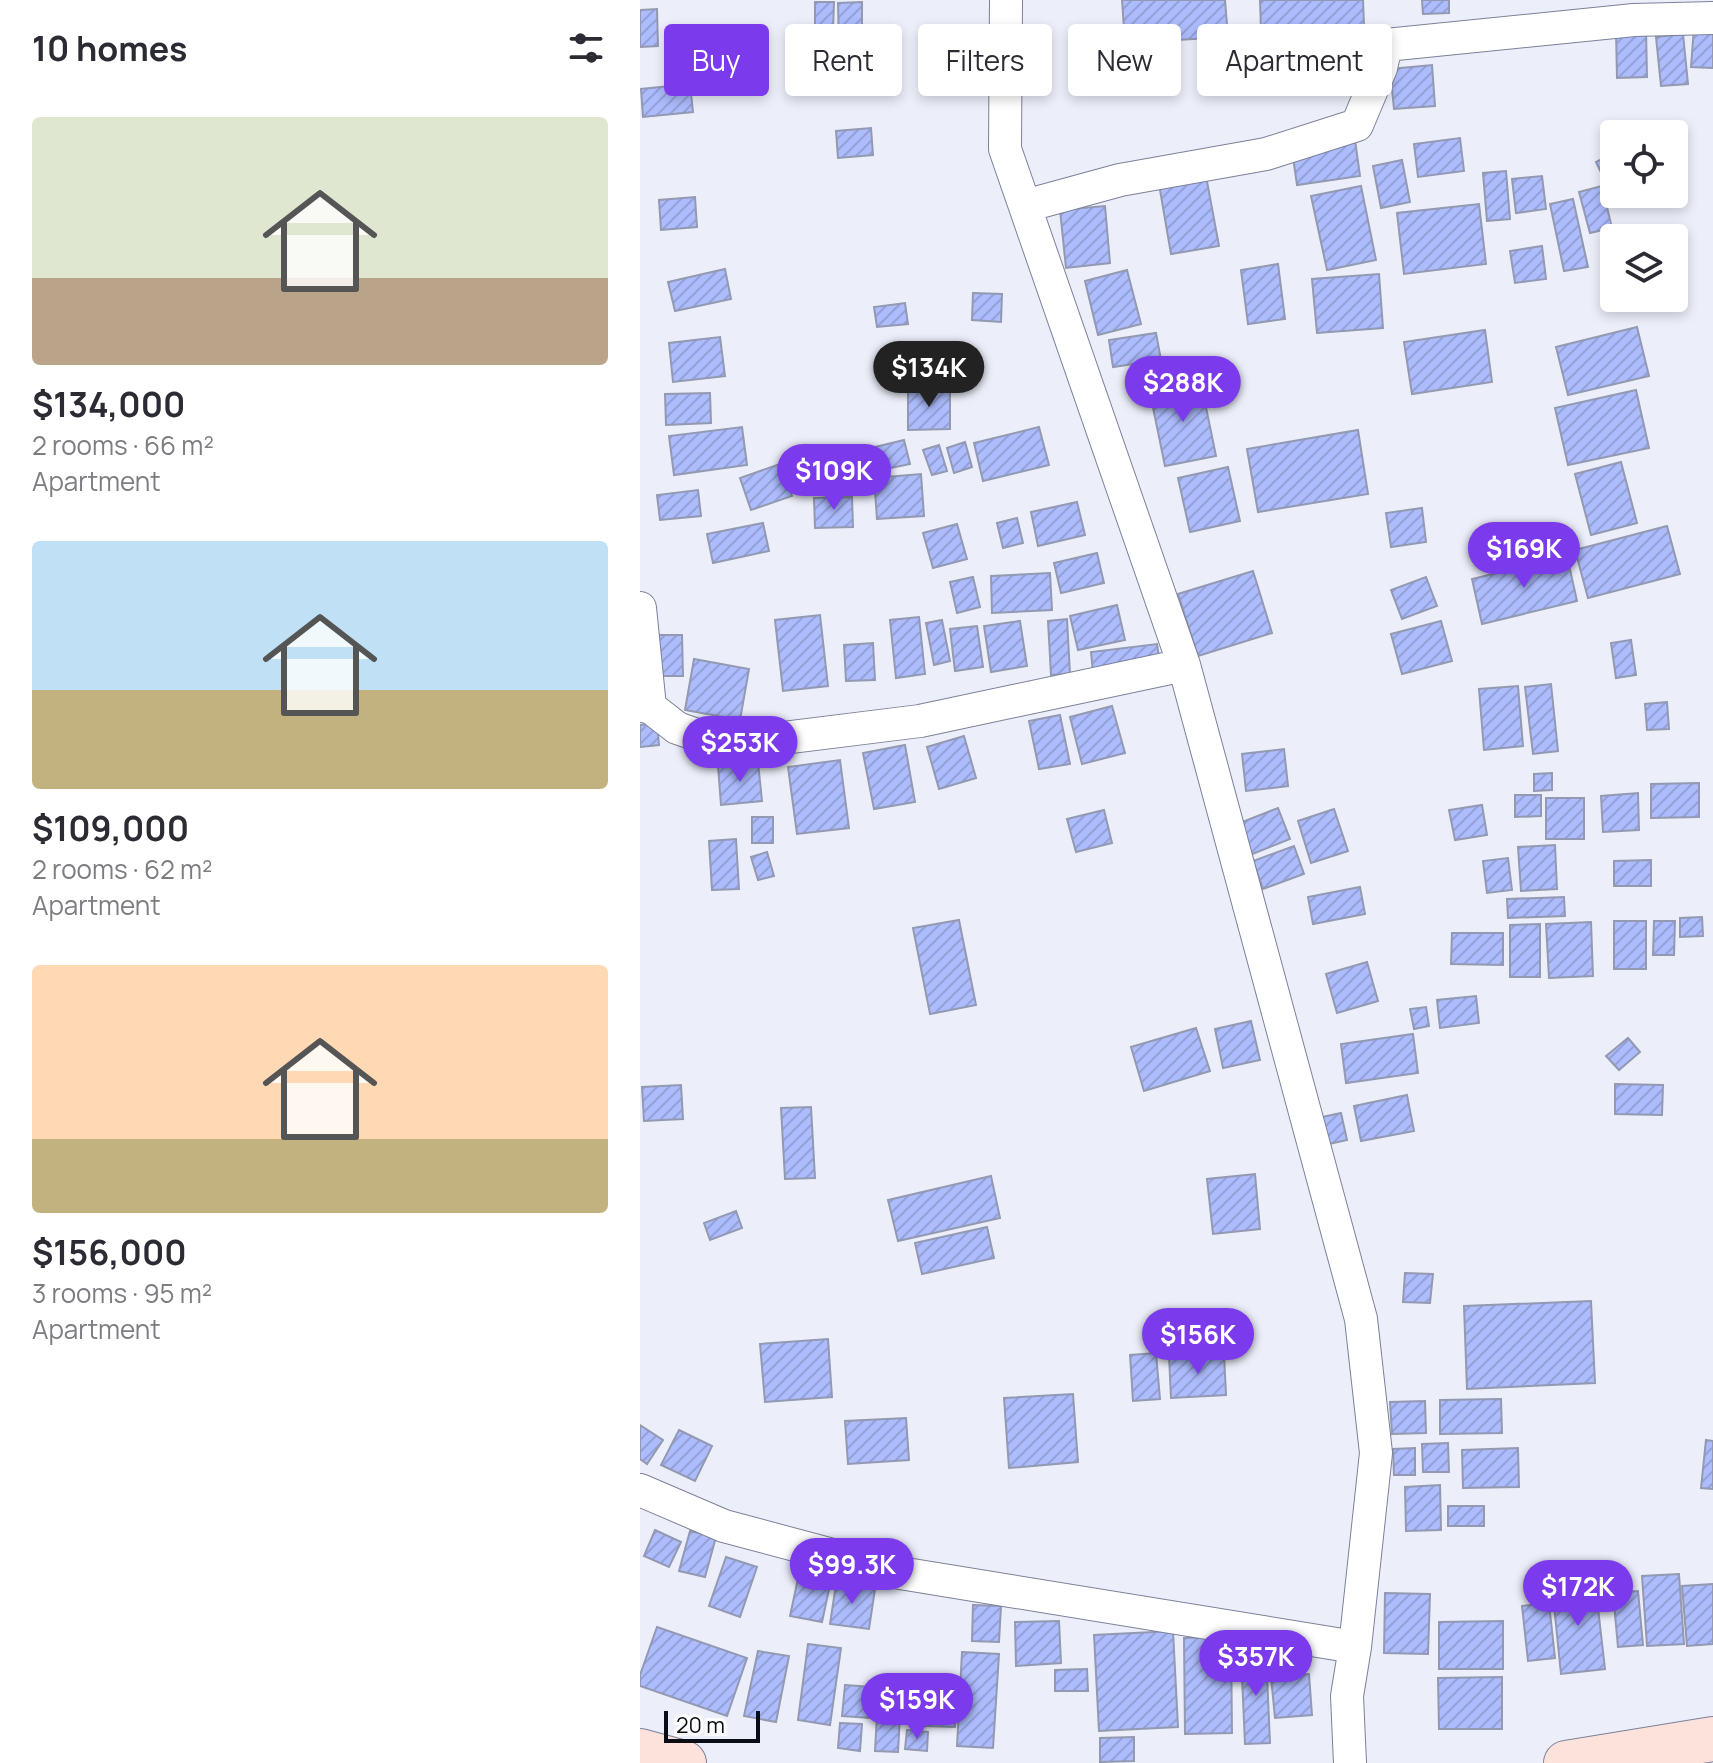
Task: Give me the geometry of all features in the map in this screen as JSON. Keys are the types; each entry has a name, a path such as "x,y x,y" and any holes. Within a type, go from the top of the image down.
{"street":[{"path":"1006,0 1005,149 1184,665 1361,1319 1376,1453 1347,1696 1350,1763"},
{"path":"1025,206 1120,180 1266,154 1357,125 1381,68 1386,45 1634,20 1713,18"},
{"path":"640,608 645,707 677,728 726,745 920,721 1184,665"},
{"path":"640,1490 724,1526 900,1573 1355,1647"},
{"path":"1566,1763 1633,1758 1713,1739"},
{"path":"640,1751 684,1763"}],"building":[{"path":"1122,0 1225,0 1227,24 1197,24 1197,39 1181,40 1181,24 1124,24"},
{"path":"1260,0 1363,0 1364,24 1261,24"},
{"path":"1422,0 1449,0 1449,13 1423,14"},
{"path":"815,2 834,2 833,24 815,24"},
{"path":"862,2 862,24 838,24 838,3"},
{"path":"657,9 658,46 640,47 640,10"},
{"path":"1694,27 1713,29 1713,68 1691,67"},
{"path":"1646,29 1647,77 1617,78 1616,30"},
{"path":"1683,34 1688,84 1661,86 1656,37"},
{"path":"1432,65 1435,106 1394,109 1392,69"},
{"path":"664,87 664,96 691,96 693,112 643,117 641,89"},
{"path":"871,128 873,155 838,158 836,131"},
{"path":"1460,138 1464,171 1418,177 1414,144"},
{"path":"1355,140 1360,176 1297,185 1292,150"},
{"path":"1402,160 1410,202 1381,208 1373,166"},
{"path":"1506,171 1510,219 1487,221 1483,173"},
{"path":"1206,176 1219,246 1171,254 1159,184"},
{"path":"1542,176 1546,209 1516,213 1512,179"},
{"path":"1361,186 1376,260 1327,270 1311,196"},
{"path":"1600,187 1600,208 1607,208 1611,224 1600,224 1600,231 1590,233 1579,192"},
{"path":"695,197 697,227 661,230 659,200"},
{"path":"1573,199 1588,267 1564,271 1550,204"},
{"path":"1479,204 1486,264 1404,274 1397,213"},
{"path":"1105,206 1110,263 1066,268 1060,210"},
{"path":"1542,246 1546,279 1515,283 1510,251"},
{"path":"1278,264 1285,319 1248,324 1241,270"},
{"path":"725,269 731,299 675,311 668,282"},
{"path":"1127,270 1141,324 1098,335 1085,281"},
{"path":"1379,274 1383,328 1317,333 1312,279"},
{"path":"973,293 1002,294 1001,322 972,320"},
{"path":"905,303 908,324 877,327 874,307"},
{"path":"1637,327 1649,376 1568,395 1556,347"},
{"path":"1485,330 1492,382 1412,394 1404,342"},
{"path":"1156,333 1161,360 1113,367 1109,340"},
{"path":"720,337 725,376 673,382 669,343"},
{"path":"1201,383 1216,456 1165,466 1150,393"},
{"path":"908,388 950,388 950,429 908,430"},
{"path":"1636,390 1649,448 1568,465 1555,408"},
{"path":"710,393 711,423 666,425 665,394"},
{"path":"742,427 747,465 674,475 669,436"},
{"path":"1039,427 1049,465 983,481 974,443"},
{"path":"1358,430 1368,494 1258,512 1247,449"},
{"path":"904,440 910,464 876,471 871,448"},
{"path":"965,442 972,467 954,473 947,448"},
{"path":"939,445 947,471 932,475 923,450"},
{"path":"859,450 864,485 809,493 804,458"},
{"path":"1621,462 1637,523 1591,535 1575,474"},
{"path":"780,464 792,496 751,510 740,478"},
{"path":"1228,467 1240,521 1190,532 1178,478"},
{"path":"921,474 924,516 877,519 874,478"},
{"path":"698,490 701,516 660,520 657,495"},
{"path":"852,497 853,527 815,528 814,498"},
{"path":"1077,502 1085,535 1038,546 1031,512"},
{"path":"1422,508 1426,542 1391,547 1386,513"},
{"path":"1017,518 1023,543 1003,548 997,523"},
{"path":"763,523 769,551 713,563 707,534"},
{"path":"957,524 967,559 933,568 923,533"},
{"path":"1667,526 1680,574 1588,598 1575,550"},
{"path":"1097,553 1104,583 1061,593 1054,563"},
{"path":"1567,556 1577,601 1482,624 1472,579"},
{"path":"1253,571 1272,633 1198,656 1178,594"},
{"path":"1050,573 1052,610 992,613 991,576"},
{"path":"973,577 980,607 957,613 950,582"},
{"path":"1426,577 1437,606 1402,619 1391,590"},
{"path":"1117,605 1125,640 1078,650 1070,616"},
{"path":"820,615 828,686 783,691 775,620"},
{"path":"919,617 925,674 896,678 890,620"},
{"path":"1067,619 1070,674 1051,675 1048,621"},
{"path":"942,620 950,661 934,665 926,623"},
{"path":"1020,621 1027,666 991,672 984,626"},
{"path":"1441,621 1452,661 1402,674 1391,634"},
{"path":"977,626 983,667 955,671 950,629"},
{"path":"653,635 682,635 683,676 654,676"},
{"path":"1631,640 1636,675 1616,678 1611,643"},
{"path":"873,643 875,680 846,681 844,645"},
{"path":"1157,644 1160,664 1093,672 1091,652"},
{"path":"694,659 749,669 740,720 685,710"},
{"path":"1551,684 1558,751 1533,754 1525,687"},
{"path":"1518,686 1523,746 1484,750 1479,689"},
{"path":"1667,702 1669,729 1647,730 1645,704"},
{"path":"1112,706 1125,753 1082,764 1070,717"},
{"path":"1060,715 1070,764 1039,769 1029,721"},
{"path":"657,723 659,745 640,747 640,725"},
{"path":"964,736 976,778 939,789 927,747"},
{"path":"905,745 915,802 874,809 863,753"},
{"path":"1284,749 1288,786 1246,791 1242,754"},
{"path":"840,760 849,828 797,834 788,767"},
{"path":"758,762 762,801 721,805 718,766"},
{"path":"1552,773 1552,790 1534,791 1534,774"},
{"path":"1699,783 1699,817 1651,818 1651,784"},
{"path":"1638,793 1639,830 1603,832 1601,796"},
{"path":"1515,795 1541,795 1541,816 1515,817"},
{"path":"1546,798 1584,798 1584,839 1546,839"},
{"path":"1482,805 1487,835 1455,840 1449,810"},
{"path":"1278,808 1290,839 1250,855 1237,824"},
{"path":"1334,809 1348,851 1311,863 1298,821"},
{"path":"1104,810 1112,843 1076,852 1067,819"},
{"path":"752,817 773,817 773,843 752,843"},
{"path":"736,839 739,889 712,890 709,841"},
{"path":"1555,845 1557,889 1521,891 1518,847"},
{"path":"1294,846 1304,874 1263,889 1253,861"},
{"path":"767,852 774,876 758,880 751,857"},
{"path":"1508,858 1512,890 1487,893 1483,861"},
{"path":"1651,860 1651,886 1614,886 1614,861"},
{"path":"1360,887 1365,914 1313,924 1308,897"},
{"path":"1564,897 1565,916 1508,918 1507,899"},
{"path":"1702,917 1703,936 1680,937 1680,918"},
{"path":"959,920 976,1005 930,1014 913,928"},
{"path":"1614,921 1646,921 1646,969 1614,969"},
{"path":"1654,921 1675,921 1674,955 1653,955"},
{"path":"1591,922 1593,976 1549,978 1546,924"},
{"path":"1540,924 1540,977 1510,977 1510,925"},
{"path":"1452,933 1503,933 1503,965 1451,964"},
{"path":"1367,962 1378,1001 1337,1013 1326,974"},
{"path":"1476,996 1479,1023 1440,1028 1437,1000"},
{"path":"1426,1007 1429,1026 1414,1029 1410,1009"},
{"path":"1251,1021 1260,1060 1223,1068 1215,1029"},
{"path":"1196,1028 1210,1071 1144,1091 1131,1047"},
{"path":"1413,1034 1418,1073 1346,1083 1341,1044"},
{"path":"1628,1038 1640,1052 1619,1070 1606,1056"},
{"path":"1615,1084 1663,1085 1662,1115 1615,1114"},
{"path":"681,1085 683,1119 644,1121 642,1087"},
{"path":"1407,1095 1414,1131 1361,1141 1354,1106"},
{"path":"811,1107 815,1178 785,1179 781,1108"},
{"path":"1341,1113 1347,1140 1320,1146 1313,1119"},
{"path":"1255,1174 1260,1229 1213,1234 1207,1179"},
{"path":"991,1176 1000,1218 898,1241 888,1200"},
{"path":"736,1211 742,1228 710,1240 704,1223"},
{"path":"987,1227 994,1258 922,1274 915,1243"},
{"path":"1405,1273 1433,1274 1430,1303 1403,1302"},
{"path":"1591,1301 1595,1383 1467,1389 1464,1306"},
{"path":"828,1339 832,1397 765,1402 760,1344"},
{"path":"1156,1353 1160,1399 1133,1401 1130,1355"},
{"path":"1224,1353 1226,1395 1171,1398 1169,1356"},
{"path":"1073,1394 1078,1462 1009,1468 1004,1398"},
{"path":"1501,1399 1502,1433 1440,1434 1440,1400"},
{"path":"1425,1401 1426,1433 1392,1434 1390,1402"},
{"path":"906,1418 909,1460 848,1464 845,1421"},
{"path":"640,1425 663,1440 647,1464 640,1459"},
{"path":"679,1430 712,1446 695,1481 661,1465"},
{"path":"1706,1440 1713,1441 1713,1489 1701,1488"},
{"path":"1448,1443 1449,1472 1423,1472 1422,1444"},
{"path":"1415,1448 1415,1475 1394,1475 1393,1449"},
{"path":"1518,1448 1519,1487 1463,1488 1462,1450"},
{"path":"1440,1485 1441,1530 1406,1531 1405,1487"},
{"path":"1448,1506 1484,1506 1484,1526 1448,1526"},
{"path":"655,1530 681,1542 669,1567 644,1556"},
{"path":"690,1531 716,1537 705,1577 679,1571"},
{"path":"726,1557 757,1567 740,1617 709,1606"},
{"path":"799,1574 831,1580 822,1622 790,1616"},
{"path":"1679,1574 1684,1644 1647,1646 1642,1576"},
{"path":"1595,1582 1605,1669 1561,1674 1552,1586"},
{"path":"836,1584 875,1589 869,1629 830,1624"},
{"path":"1713,1584 1713,1644 1687,1646 1682,1586"},
{"path":"1638,1591 1643,1645 1618,1647 1613,1593"},
{"path":"1385,1593 1430,1594 1428,1654 1384,1653"},
{"path":"1549,1603 1555,1658 1528,1661 1522,1606"},
{"path":"973,1605 1001,1606 999,1642 972,1641"},
{"path":"1059,1621 1061,1663 1016,1666 1015,1622"},
{"path":"1503,1621 1503,1669 1439,1669 1439,1622"},
{"path":"657,1627 747,1658 727,1716 640,1686 640,1675"},
{"path":"1173,1631 1178,1727 1099,1731 1094,1635"},
{"path":"1231,1637 1232,1733 1185,1734 1184,1638"},
{"path":"808,1644 841,1648 830,1725 798,1720"},
{"path":"758,1651 789,1656 776,1722 744,1716"},
{"path":"962,1652 999,1654 993,1748 957,1746"},
{"path":"1266,1653 1270,1743 1245,1744 1241,1654"},
{"path":"1087,1669 1088,1691 1055,1691 1055,1670"},
{"path":"1309,1674 1312,1715 1275,1718 1271,1677"},
{"path":"1502,1677 1502,1729 1439,1729 1438,1678"},
{"path":"845,1685 872,1687 870,1718 842,1716"},
{"path":"925,1687 956,1688 955,1727 924,1726"},
{"path":"877,1714 900,1715 898,1752 875,1751"},
{"path":"840,1723 862,1724 860,1751 838,1748"},
{"path":"907,1730 928,1732 927,1751 905,1749"},
{"path":"1134,1737 1134,1761 1100,1762 1100,1738"}]}
